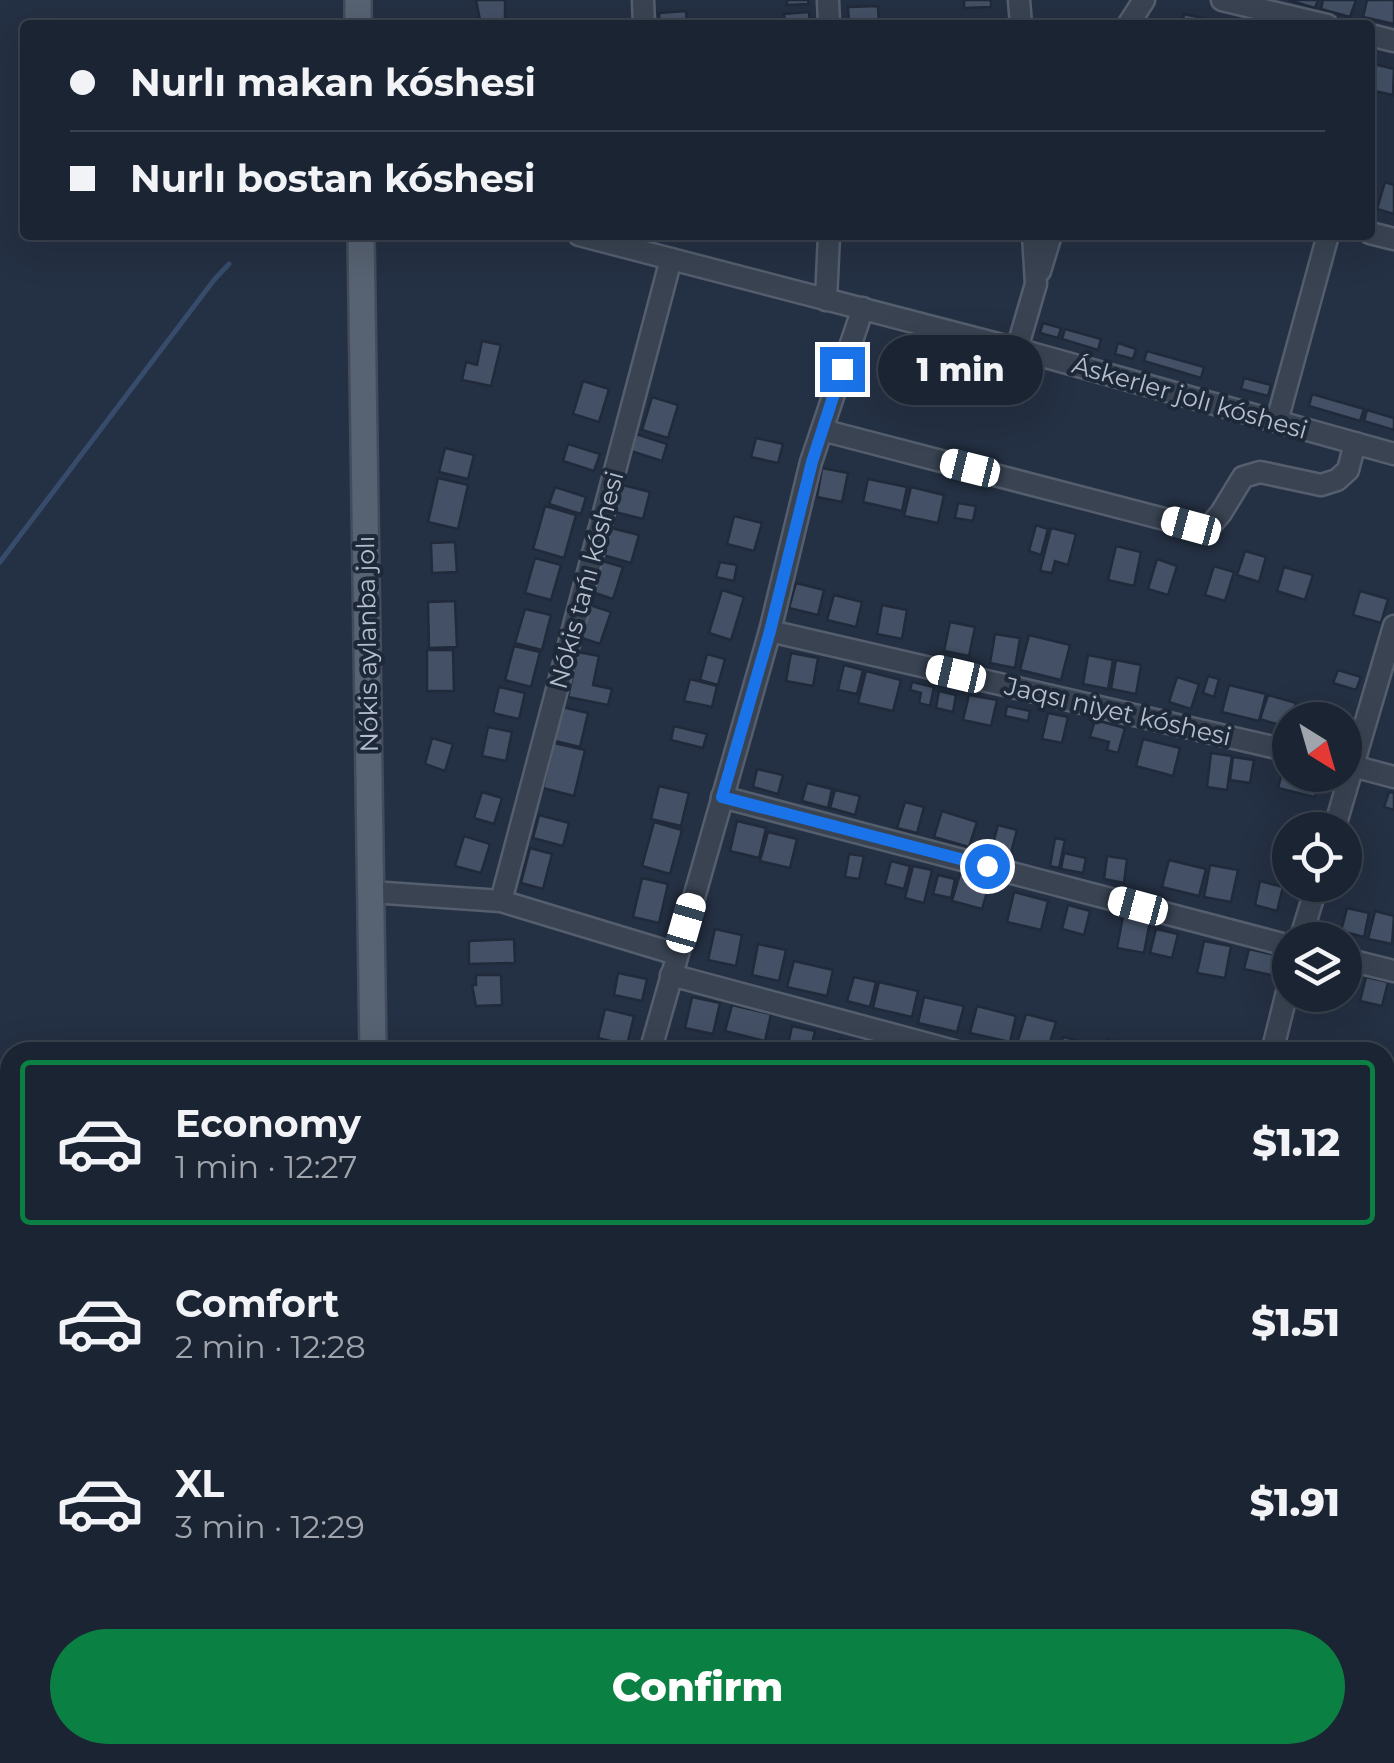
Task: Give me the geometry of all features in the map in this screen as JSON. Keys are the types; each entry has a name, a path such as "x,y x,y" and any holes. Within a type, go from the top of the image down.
{"main road":[{"name":"Nókis aylanba jolı","path":"361,240 373,1042"}],"street":[{"path":"1222,0 1306,20"},
{"path":"826,300 829,240"},
{"path":"1033,240 1036,284"},
{"path":"1017,349 1049,240"},
{"path":"1277,421 1327,240"},
{"name":"Áskerler jolı kóshesi","path":"641,243 670,259 1017,349 1394,454"},
{"name":"Nókis tańı kóshesi","path":"501,902 670,259"},
{"path":"653,1042 770,631 812,462 862,308"},
{"path":"822,430 1191,526 1210,526 1243,477 1260,472 1321,485 1337,480 1348,470 1355,443"},
{"path":"1362,725 1394,626"},
{"name":"Jaqsı niyet kóshesi","path":"770,631 1272,747"},
{"path":"1362,768 1394,777"},
{"path":"722,797 1272,941"},
{"path":"371,892 501,902 673,965 925,1042"},
{"path":"1362,963 1394,971"},
{"path":"1274,1042 1282,1012"}],"building":[{"path":"476,0 505,0 505,19 480,20"},
{"path":"787,0 808,0 809,4 787,5"},
{"path":"964,0 991,0 991,7 964,8"},
{"path":"1288,0 1318,0 1315,8"},
{"path":"1323,0 1356,0 1350,17 1321,9"},
{"path":"1367,0 1394,0 1394,24 1363,17"},
{"path":"878,6 879,20 849,20 848,7"},
{"path":"686,11 687,20 660,20 659,13"},
{"path":"809,12 810,20 785,20 784,14"},
{"path":"1184,14 1211,20 1183,20"},
{"path":"1375,64 1394,69 1393,95 1375,91"},
{"path":"1385,182 1394,185 1394,214 1377,209"},
{"path":"1043,323 1061,328 1058,338 1040,333"},
{"path":"1065,329 1101,339 1098,350 1062,339"},
{"path":"482,341 501,345 491,386 462,380 466,362 477,365"},
{"path":"1118,343 1136,349 1133,359 1115,354"},
{"path":"1147,351 1204,367 1201,378 1144,361"},
{"path":"1244,378 1271,385 1268,396 1241,389"},
{"path":"583,381 609,389 599,422 573,414"},
{"path":"1312,394 1364,409 1360,421 1309,406"},
{"path":"652,397 678,405 668,438 642,430"},
{"path":"1367,410 1394,418 1394,430 1364,421"},
{"path":"636,434 667,444 662,461 631,451"},
{"path":"756,438 783,444 778,463 751,457"},
{"path":"568,444 600,454 594,471 563,461"},
{"path":"445,448 474,455 468,479 439,472"},
{"path":"822,468 848,473 842,502 817,497"},
{"path":"438,478 468,485 458,529 428,522"},
{"path":"868,479 907,487 902,511 863,502"},
{"path":"623,485 650,492 643,519 615,512"},
{"path":"555,487 586,497 581,514 549,504"},
{"path":"911,487 944,495 938,523 904,516"},
{"path":"958,503 976,506 973,521 955,518"},
{"path":"545,506 576,515 564,558 533,549"},
{"path":"734,516 762,523 754,551 727,544"},
{"path":"1036,525 1048,529 1041,555 1029,551"},
{"path":"611,528 639,535 631,563 603,555"},
{"path":"1051,528 1076,534 1068,565 1055,561 1052,573 1040,571"},
{"path":"455,542 457,572 432,573 431,543"},
{"path":"1116,546 1141,552 1134,586 1108,580"},
{"path":"1245,551 1266,557 1259,582 1237,575"},
{"path":"535,558 561,565 551,600 525,593"},
{"path":"1157,559 1177,566 1168,595 1148,589"},
{"path":"602,561 623,567 613,599 592,592"},
{"path":"720,562 737,565 734,581 716,577"},
{"path":"1214,566 1234,572 1225,601 1205,595"},
{"path":"1284,567 1313,575 1305,600 1277,591"},
{"path":"796,583 824,590 818,615 789,608"},
{"path":"722,590 744,597 731,640 709,633"},
{"path":"1360,591 1388,599 1381,623 1353,615"},
{"path":"834,595 862,602 856,627 827,620"},
{"path":"455,601 457,647 429,648 428,602"},
{"path":"590,605 611,612 600,644 579,637"},
{"path":"882,605 907,610 902,639 877,634"},
{"path":"525,609 551,615 542,650 515,643"},
{"path":"950,622 975,627 969,656 944,651"},
{"path":"995,634 1020,638 1015,668 990,663"},
{"path":"1029,635 1070,645 1061,680 1020,670"},
{"path":"514,646 540,652 531,687 505,680"},
{"path":"427,650 453,650 454,691 427,691"},
{"path":"578,652 599,656 593,685 612,689 608,705 568,697"},
{"path":"791,653 818,658 813,686 786,681"},
{"path":"707,654 725,659 718,685 700,680"},
{"path":"1088,655 1113,660 1108,689 1083,684"},
{"path":"1116,660 1141,665 1136,694 1111,689"},
{"path":"844,665 863,670 857,694 838,690"},
{"path":"1338,670 1361,677 1356,690 1333,683"},
{"path":"866,671 901,680 893,711 858,703"},
{"path":"1208,676 1219,679 1214,697 1203,693"},
{"path":"1177,677 1199,684 1191,709 1169,702"},
{"path":"690,679 717,686 712,707 684,701"},
{"path":"912,682 934,687 930,706 919,703 921,693 910,690"},
{"path":"1229,685 1266,694 1259,721 1222,712"},
{"path":"499,687 525,693 519,719 493,713"},
{"path":"939,691 956,695 953,712 936,708"},
{"path":"969,695 997,700 991,726 963,720"},
{"path":"1268,695 1292,702 1272,702 1272,723 1260,719"},
{"path":"1007,706 1030,711 1028,721 1005,716"},
{"path":"562,707 588,713 580,747 555,741"},
{"path":"1048,713 1068,717 1062,743 1042,739"},
{"path":"1095,720 1125,728 1118,753 1107,750 1109,742 1090,737"},
{"path":"674,726 707,734 703,748 671,740"},
{"path":"488,727 512,732 506,761 482,756"},
{"path":"432,738 453,744 445,771 425,764"},
{"path":"1143,739 1180,748 1173,776 1136,766"},
{"path":"554,743 585,750 574,796 543,788"},
{"path":"1211,753 1232,756 1227,790 1207,787"},
{"path":"1233,757 1254,760 1250,783 1230,780"},
{"path":"757,769 783,775 778,794 753,787"},
{"path":"807,783 832,789 828,808 802,801"},
{"path":"659,786 689,793 681,826 651,819"},
{"path":"835,790 860,796 855,815 830,808"},
{"path":"482,792 502,798 494,824 474,818"},
{"path":"1389,792 1394,793 1394,810 1384,807"},
{"path":"905,802 924,807 917,833 897,828"},
{"path":"942,811 977,822 969,847 934,837"},
{"path":"539,815 569,823 563,846 533,838"},
{"path":"737,821 766,828 759,858 730,851"},
{"path":"654,822 682,830 670,874 642,866"},
{"path":"998,825 1017,830 1010,856 991,851"},
{"path":"768,832 797,839 790,868 760,861"},
{"path":"464,836 490,844 481,873 455,866"},
{"path":"1055,838 1065,840 1059,868 1050,866"},
{"path":"530,848 552,854 543,889 521,883"},
{"path":"1064,853 1086,858 1083,873 1061,869"},
{"path":"849,854 864,856 859,879 845,877"},
{"path":"1107,856 1127,859 1124,883 1104,879"},
{"path":"1169,860 1206,869 1199,896 1162,887"},
{"path":"891,861 910,866 904,889 885,884"},
{"path":"1210,865 1238,870 1231,902 1204,897"},
{"path":"913,866 932,870 924,903 905,898"},
{"path":"960,874 990,882 982,909 952,901"},
{"path":"938,875 955,879 951,898 933,894"},
{"path":"642,878 668,884 659,923 633,917"},
{"path":"1260,881 1272,884 1272,902 1279,902 1277,911 1255,905"},
{"path":"1014,892 1048,901 1041,930 1007,922"},
{"path":"1068,905 1090,911 1084,935 1062,929"},
{"path":"1347,908 1369,913 1364,937 1362,922 1343,922"},
{"path":"1375,911 1394,916 1392,944 1368,939"},
{"path":"1123,916 1150,921 1144,953 1117,948"},
{"path":"715,929 742,935 736,966 708,960"},
{"path":"1156,929 1178,934 1172,958 1150,953"},
{"path":"514,939 515,963 469,964 469,941"},
{"path":"1204,941 1231,946 1225,978 1197,973"},
{"path":"758,944 786,950 779,981 752,975"},
{"path":"1249,949 1272,954 1272,975 1244,969"},
{"path":"794,961 833,970 827,996 787,987"},
{"path":"618,973 647,979 642,1001 614,995"},
{"path":"476,975 501,975 502,1005 476,1006 472,985 476,985"},
{"path":"854,977 876,982 870,1007 847,1001"},
{"path":"1366,977 1388,982 1382,1006 1362,1001"},
{"path":"879,982 918,991 912,1017 873,1008"},
{"path":"692,997 720,1003 713,1034 685,1028"},
{"path":"924,997 964,1006 957,1032 918,1023"},
{"path":"732,1005 771,1014 765,1041 725,1031"},
{"path":"977,1006 1016,1016 1010,1042 970,1033"},
{"path":"605,1009 634,1016 628,1042 598,1038"},
{"path":"1026,1014 1056,1022 1050,1042 1018,1042"},
{"path":"792,1026 815,1031 812,1042 789,1042"}],"waterway":[{"path":"0,562 229,264"}],"route":[{"path":"842,369 812,462 770,631 722,797 987,866"}]}
